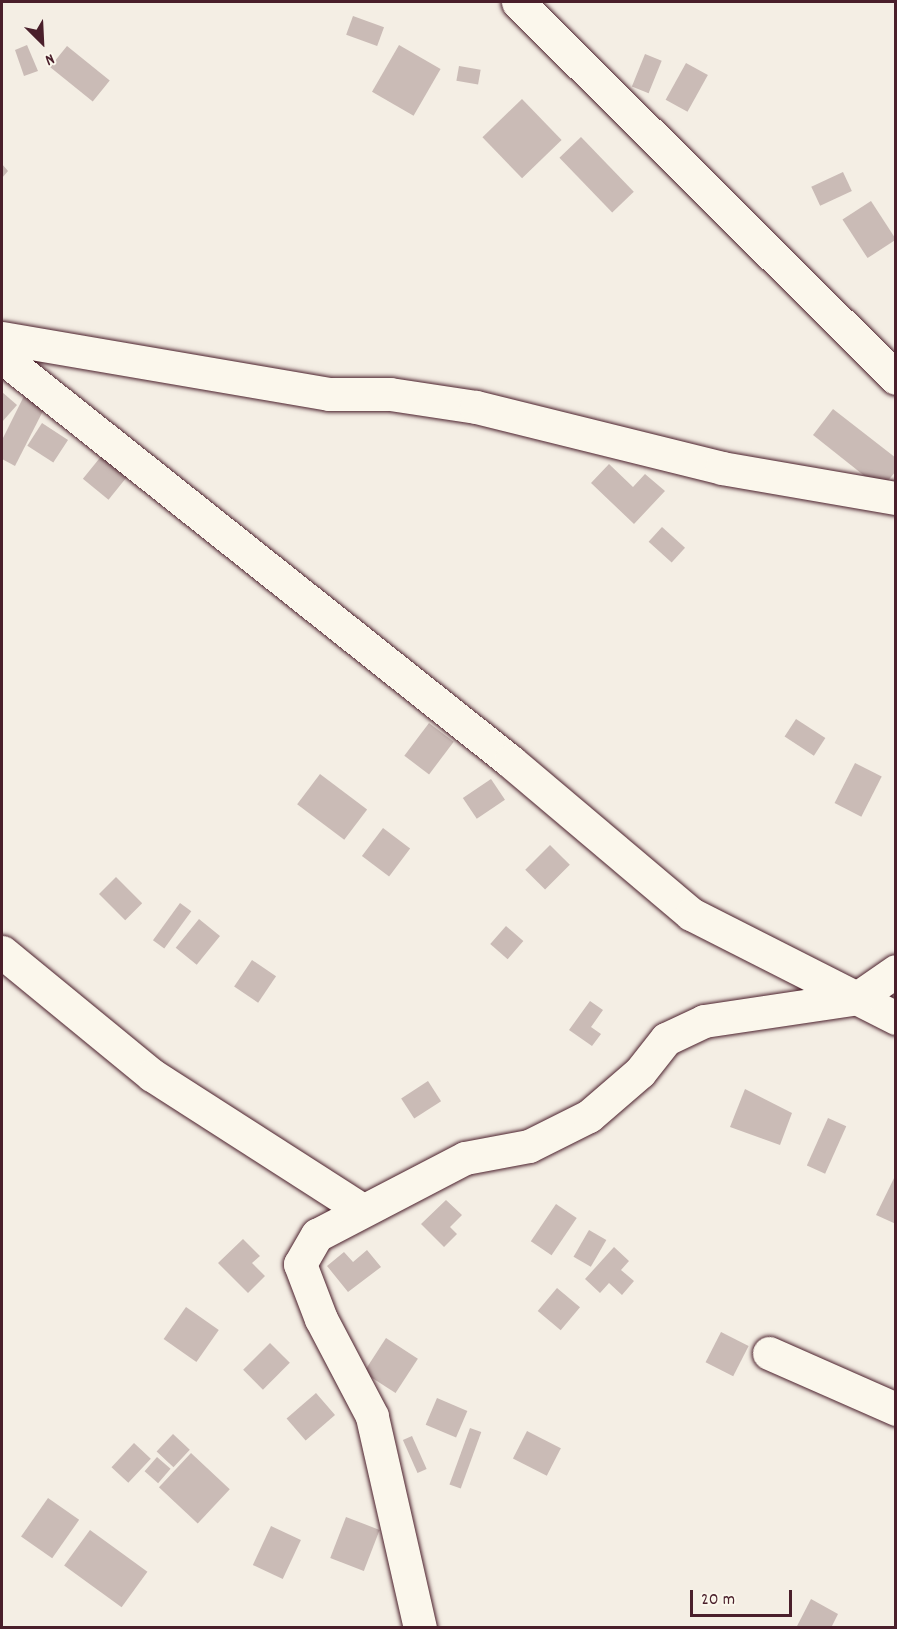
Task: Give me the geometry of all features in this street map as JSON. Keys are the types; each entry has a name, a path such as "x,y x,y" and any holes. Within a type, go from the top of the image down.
{"street":[{"path":"518,2 896,378"},
{"path":"2,338 329,394 390,394 476,407 722,468 896,498"},
{"path":"2,357 510,761 691,914 896,1018"},
{"path":"2,952 153,1075 361,1209"},
{"path":"420,1628 372,1416 300,1264 317,1235 361,1209 465,1158 529,1146 589,1116 640,1071 666,1039 704,1021 857,998 896,971"},
{"path":"769,1353 896,1409"}],"building":[{"path":"353,16 384,27 377,46 346,35"},
{"path":"27,45 38,71 24,76 15,50"},
{"path":"399,45 441,69 414,116 372,92"},
{"path":"67,46 110,81 93,102 50,67"},
{"path":"645,54 662,61 649,93 632,86"},
{"path":"686,63 708,75 688,112 666,100"},
{"path":"459,66 481,70 478,85 456,81"},
{"path":"522,99 562,140 522,178 482,137"},
{"path":"581,137 634,192 612,213 559,158"},
{"path":"2,164 8,171 2,178"},
{"path":"843,172 852,191 820,206 811,187"},
{"path":"871,201 896,240 868,258 842,220"},
{"path":"2,392 17,405 2,422"},
{"path":"24,396 45,407 15,466 2,459 2,440"},
{"path":"833,409 896,458 896,471 881,489 813,435"},
{"path":"42,423 68,440 53,463 27,446"},
{"path":"103,454 129,475 109,500 83,479"},
{"path":"609,464 633,487 645,474 665,491 634,524 591,483"},
{"path":"662,527 685,548 672,563 649,542"},
{"path":"796,719 825,738 814,756 785,737"},
{"path":"429,723 454,742 429,774 404,756"},
{"path":"855,763 882,777 861,817 835,803"},
{"path":"320,774 367,810 344,840 297,804"},
{"path":"491,779 505,800 477,819 463,798"},
{"path":"383,828 410,848 389,876 362,856"},
{"path":"550,845 570,865 545,890 525,870"},
{"path":"116,877 142,903 125,920 99,894"},
{"path":"180,903 191,911 164,948 153,940"},
{"path":"199,919 220,936 197,965 176,948"},
{"path":"506,926 523,941 508,959 490,944"},
{"path":"252,960 276,976 258,1003 234,987"},
{"path":"590,1001 603,1010 591,1027 601,1034 592,1046 569,1030"},
{"path":"428,1081 441,1101 414,1119 401,1098"},
{"path":"745,1089 792,1113 780,1145 730,1127"},
{"path":"828,1118 846,1126 825,1174 807,1166"},
{"path":"896,1174 896,1224 876,1215"},
{"path":"446,1200 462,1215 450,1227 457,1234 444,1247 421,1224"},
{"path":"556,1204 577,1218 552,1255 531,1241"},
{"path":"589,1230 606,1240 591,1267 574,1257"},
{"path":"243,1239 260,1256 252,1263 265,1276 248,1293 218,1263"},
{"path":"614,1247 629,1261 621,1270 634,1281 622,1295 609,1283 600,1293 585,1279"},
{"path":"367,1250 381,1267 348,1292 327,1266 344,1252 353,1262"},
{"path":"557,1288 580,1307 561,1330 538,1311"},
{"path":"186,1307 219,1330 196,1362 164,1339"},
{"path":"721,1332 749,1346 733,1376 706,1362"},
{"path":"386,1338 418,1359 396,1393 364,1372"},
{"path":"270,1343 290,1363 263,1390 243,1370"},
{"path":"316,1393 335,1415 306,1440 287,1419"},
{"path":"437,1398 467,1411 456,1438 426,1425"},
{"path":"470,1428 481,1432 461,1488 449,1484"},
{"path":"527,1431 561,1448 547,1476 513,1459"},
{"path":"173,1434 190,1450 173,1467 157,1452"},
{"path":"412,1436 427,1469 418,1473 403,1440"},
{"path":"134,1443 151,1459 128,1483 111,1467"},
{"path":"191,1453 230,1489 198,1524 159,1487"},
{"path":"157,1457 171,1469 158,1483 145,1471"},
{"path":"48,1498 79,1520 52,1558 21,1537"},
{"path":"346,1517 380,1530 364,1571 330,1558"},
{"path":"271,1526 301,1540 283,1579 253,1565"},
{"path":"90,1530 147,1572 122,1607 64,1566"},
{"path":"811,1599 838,1614 831,1628 796,1628"}]}
